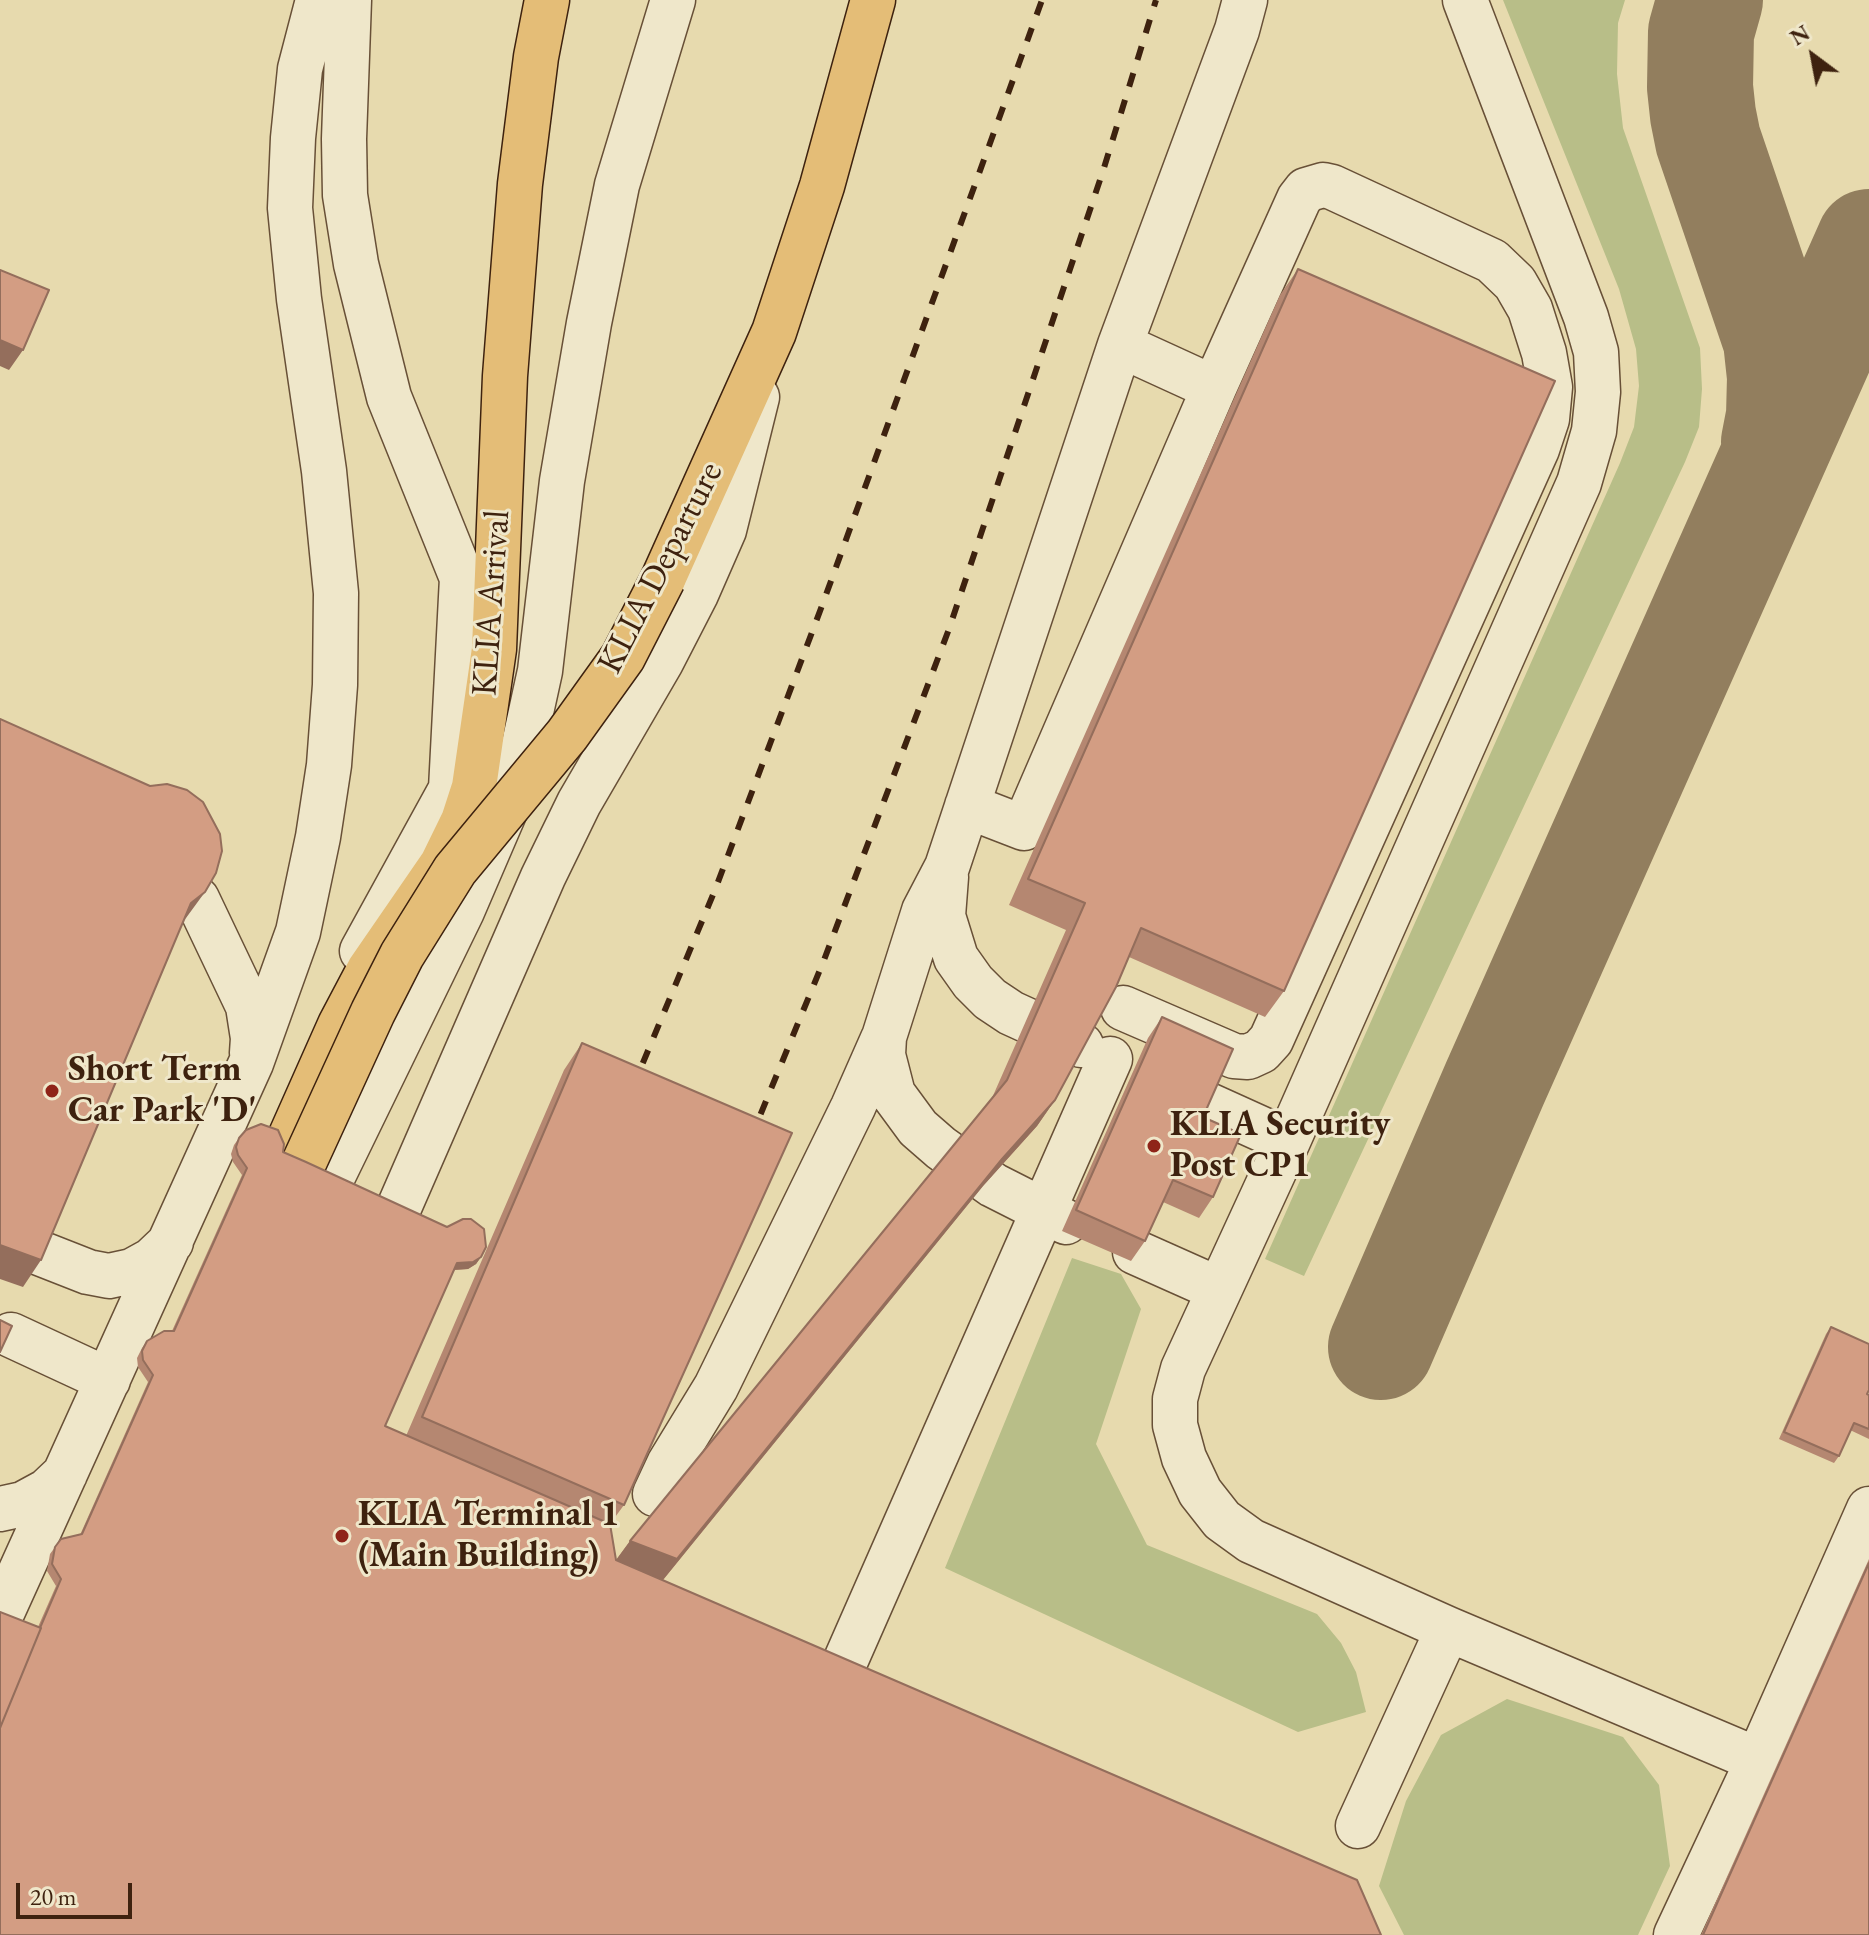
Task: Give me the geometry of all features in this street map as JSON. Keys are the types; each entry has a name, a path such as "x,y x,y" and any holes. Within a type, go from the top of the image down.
{"main road":[{"name":"KLIA Arrival","path":"295,1162 340,1025 369,970 442,864 463,821 474,787 494,649 505,376 520,184 536,57 547,0"},
{"name":"KLIA Departure","path":"295,1162 402,955 455,870 567,735 623,657 663,579 774,332 822,186 873,0"}],"street":[{"path":"0,1617 251,1063 272,1010 301,919 318,837 329,765 335,685 336,593 324,471 299,299 290,208 300,69 318,0"},
{"path":"295,1162 362,952 451,789 462,578 389,397 356,264 345,195 349,0"},
{"path":"295,1162 462,911 514,790 540,671 562,481 592,308 617,185 673,0"},
{"path":"662,1479 716,1387 884,1037 924,911 947,867 1120,345 1237,30 1245,0"},
{"path":"1465,0 1586,317 1596,352 1598,392 1594,431 1579,483 1288,1141 1183,1369 1175,1399 1175,1425 1184,1458 1200,1492 1222,1520 1251,1541 1448,1629 1758,1760"},
{"path":"967,806 1024,828 1214,388 1299,199 1306,190 1323,185 1332,187 1463,245 1492,261 1515,283 1530,309 1544,353 1550,387 1547,419 1537,449 1271,1040 1261,1051 1248,1057 1234,1056 1123,1008"},
{"path":"397,1212 543,877 579,803 661,662 724,530 774,332"},
{"path":"1120,345 1214,388"},
{"path":"805,1752 1122,1064 1011,1013 990,999 973,982 956,958 943,916 947,867"},
{"path":"197,899 248,1006 253,1038 251,1063"},
{"path":"884,1037 883,1055 893,1094 918,1128 993,1185 1054,1216"},
{"path":"1204,1103 1288,1141"},
{"path":"37,1252 88,1272 109,1276 132,1271 152,1260 171,1242"},
{"path":"1135,1252 1218,1289"},
{"path":"11,1335 108,1380"},
{"path":"0,1509 23,1504 47,1491 65,1474"},
{"path":"1676,1935 1758,1760 1869,1509"},
{"path":"1358,1826 1448,1629"}],"green space":[{"path":"1503,0 1625,0 1618,23 1617,74 1623,128 1700,348 1702,389 1699,427 1304,1276 1265,1259 1634,427 1639,386 1636,349 1619,289"},
{"path":"1072,1258 1121,1274 1141,1309 1096,1444 1147,1545 1317,1614 1341,1643 1356,1672 1366,1712 1298,1732 945,1568"},
{"path":"1507,1699 1623,1737 1659,1785 1670,1866 1638,1935 1404,1935 1379,1886 1406,1801 1441,1735"}],"building":[{"path":"1298,269 1555,381 1284,991 1141,928 1116,987 1055,1100 1002,1159 677,1559 630,1541 1007,1080 1085,903 1028,879"},
{"path":"0,270 49,290 23,350 0,340"},
{"name":"Short Term Car Park 'D'","path":"0,719 150,786 167,784 187,790 203,802 220,834 222,851 216,873 205,892 191,903 41,1260 0,1245"},
{"name":"KLIA Security Post CP1","path":"1162,1017 1233,1049 1203,1117 1241,1134 1213,1197 1173,1180 1145,1241 1076,1210"},
{"path":"582,1043 792,1133 624,1505 422,1417"},
{"name":"KLIA Terminal 1 (Main Building)","path":"261,1124 278,1130 284,1144 283,1152 447,1227 463,1219 471,1219 484,1229 486,1247 481,1257 473,1262 457,1263 385,1426 610,1524 616,1560 1357,1880 1381,1935 0,1935 0,1728 61,1579 52,1564 55,1547 61,1539 82,1534 153,1375 143,1360 142,1351 147,1341 164,1331 174,1331 247,1168 238,1155 236,1147 239,1138 246,1130"},
{"path":"0,1320 12,1326 0,1352"},
{"path":"1831,1327 1869,1344 1869,1429 1854,1423 1839,1456 1784,1432"},
{"path":"1869,1563 1869,1935 1703,1935"},
{"path":"0,1612 41,1628 0,1728"}],"taxiway":[{"path":"1710,0 1701,32 1703,115 1708,140 1776,340 1780,377 1779,416 1774,442"},
{"path":"1381,1347 1869,242"}],"railway":[{"path":"632,1089 715,890 1042,0"},
{"path":"750,1140 824,960 949,629 1103,171 1156,0"}],"place":[{"name":"Short Term Car Park 'D'","path":"52,1091"},
{"name":"KLIA Security Post CP1","path":"1154,1146"},
{"name":"KLIA Terminal 1 (Main Building)","path":"342,1536"}]}
